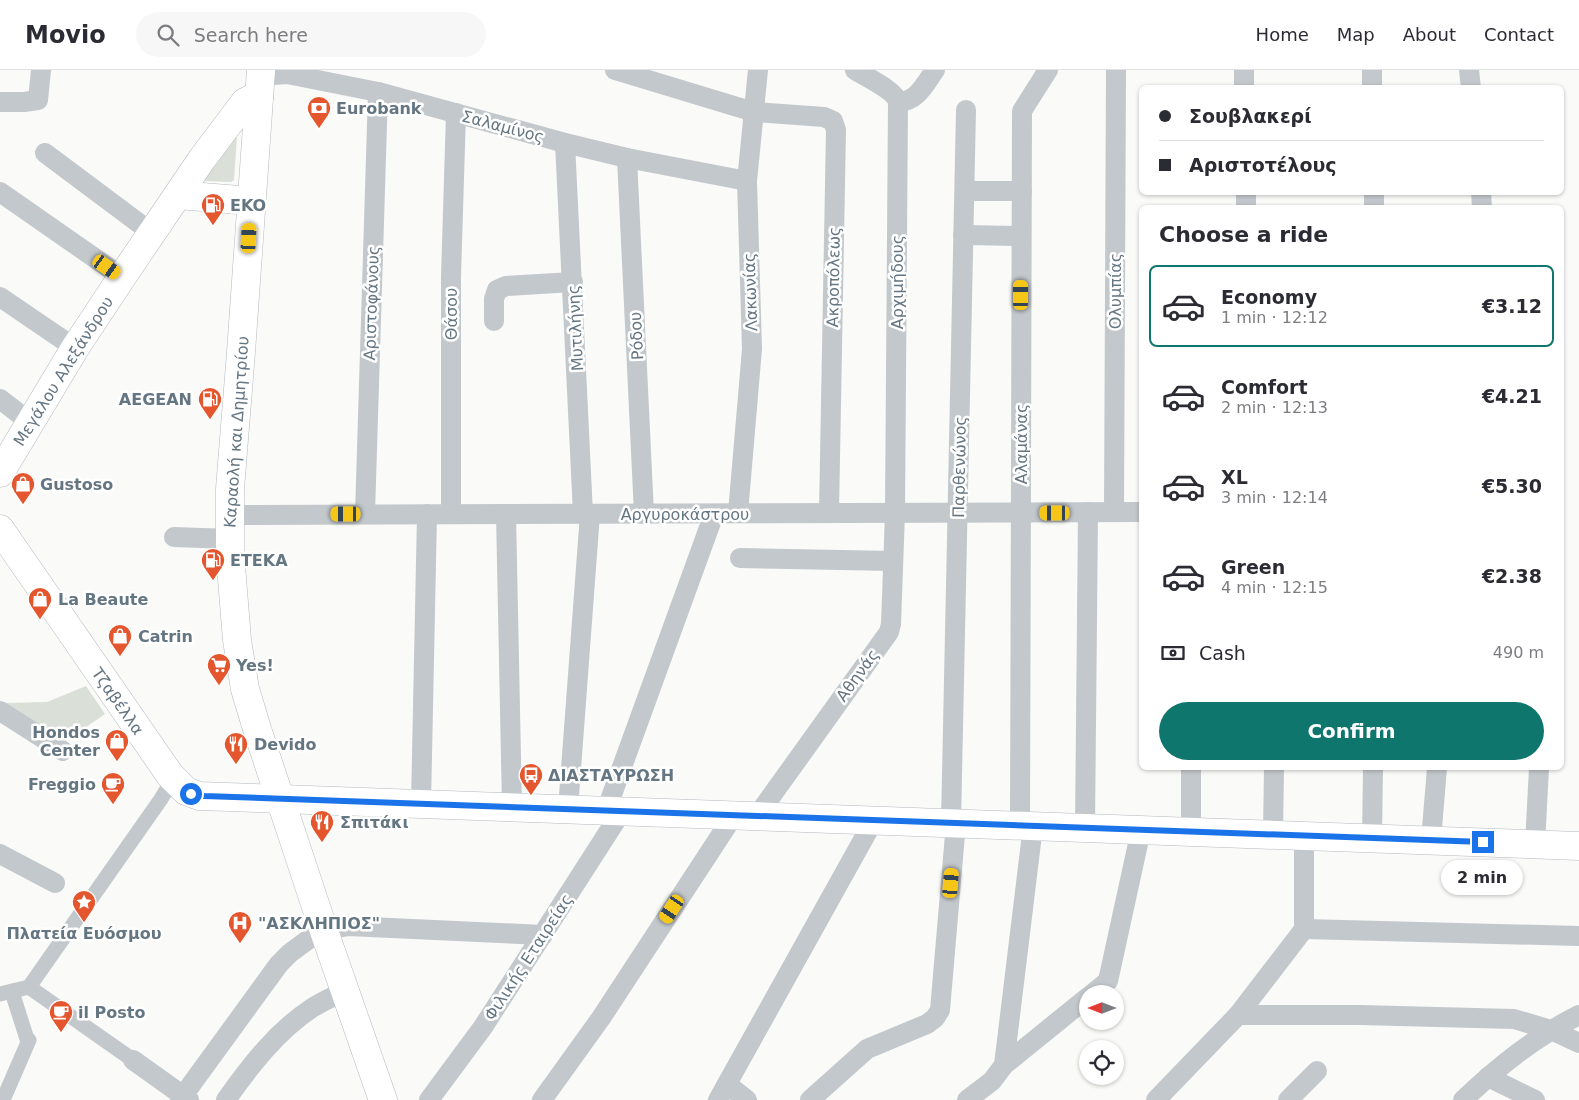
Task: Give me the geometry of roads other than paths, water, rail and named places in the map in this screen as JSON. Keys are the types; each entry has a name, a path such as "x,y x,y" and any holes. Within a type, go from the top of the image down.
{"main road":[{"name":"Μεγάλου Αλεξάνδρου","path":"0,473 75,348 178,195 236,111 271,78"},
{"name":"Καραολή και Δημητρίου","path":"271,78 251,201 230,527 234,617 244,681 251,709 324,931 384,1100"},
{"path":"178,195 251,201"},
{"name":"Τζαβέλλα","path":"0,529 173,779 186,791 199,796 1579,846"}],"street":[{"path":"0,102 30,102 38,100 41,70"},
{"name":"Ακροπόλεως","path":"614,70 754,112 824,117 832,121 836,130 829,513"},
{"name":"Λακωνίας","path":"738,513 752,349 747,181 758,70"},
{"path":"855,70 892,93 898,102 906,102 915,97 935,70"},
{"name":"Αλαμάνας","path":"1004,1065 1027,826 1021,513 1022,111 1048,70"},
{"name":"Ολυμπίας","path":"1114,512 1116,70"},
{"path":"1244,70 1244,85"},
{"path":"1372,70 1372,85"},
{"path":"1469,70 1471,85"},
{"name":"Σαλαμίνος","path":"271,78 378,92 565,143 628,158 747,181"},
{"name":"Αριστοφάνους","path":"365,514 378,92"},
{"name":"Αρχιμήδους","path":"895,513 898,102"},
{"name":"Παρθενώνος","path":"810,1100 867,1049 927,1024 935,1018 940,1010 954,823 966,110"},
{"name":"Θάσου","path":"451,514 451,277 456,113"},
{"name":"Μυτιλήνης","path":"565,143 587,514 568,810"},
{"path":"45,153 152,233"},
{"name":"Ρόδου","path":"628,158 644,514"},
{"path":"964,190 1022,190"},
{"path":"0,192 122,277"},
{"path":"963,235 1022,236"},
{"path":"494,321 494,298 498,290 506,286 572,282"},
{"path":"0,297 75,348"},
{"path":"0,399 31,423"},
{"path":"1085,828 1088,512"},
{"name":"Αργυροκάστρου","path":"174,538 230,527 365,514 1139,512"},
{"name":"Αθηνάς","path":"542,1100 745,816 889,632 891,624 895,513"},
{"path":"421,804 427,514"},
{"path":"506,514 512,808"},
{"name":"Φιλικής Εταιρείας","path":"429,1100 483,1027 543,935 614,811 714,514"},
{"path":"740,558 893,561"},
{"path":"0,711 63,751"},
{"path":"1191,770 1191,832"},
{"path":"1273,835 1274,770"},
{"path":"1372,838 1373,770"},
{"path":"1431,840 1437,770"},
{"path":"1535,844 1539,770"},
{"path":"3,1100 29,1040 6,993 29,987 173,779"},
{"path":"747,1100 723,1092 874,820"},
{"path":"1102,985 1108,980 1140,830"},
{"path":"1156,1100 1238,1015 1304,930 1304,836"},
{"path":"0,854 54,883"},
{"path":"29,987 184,1098 279,964 296,948 324,931 356,926 543,935"},
{"path":"1304,930 1579,936"},
{"path":"226,1100 262,1053 283,1032 313,1007 346,990"},
{"path":"967,1100 992,1081 1004,1065 1079,1004"},
{"path":"1238,1015 1506,1018 1551,1030 1579,1043"},
{"path":"1464,1100 1518,1052 1551,1030 1579,1015"},
{"path":"1288,1100 1317,1070"},
{"path":"1488,1077 1535,1100"}],"place":[{"name":"Eurobank","path":"319,129"},
{"name":"EKO","path":"213,226"},
{"name":"AEGEAN","path":"210,420"},
{"name":"Gustoso","path":"23,505"},
{"name":"ΕΤΕΚΑ","path":"213,581"},
{"name":"La Beaute","path":"40,620"},
{"name":"Catrin","path":"120,657"},
{"name":"Yes!","path":"219,686"},
{"name":"Hondos Center","path":"117,762"},
{"name":"Devido","path":"236,765"},
{"name":"ΔΙΑΣΤΑΥΡΩΣΗ","path":"531,796"},
{"name":"Freggio","path":"113,805"},
{"name":"Σπιτάκι","path":"322,843"},
{"name":"Πλατεία Ευόσμου","path":"84,923"},
{"name":"\"ΑΣΚΛΗΠΙΟΣ\"","path":"240,944"},
{"name":"il Posto","path":"61,1033"}]}
